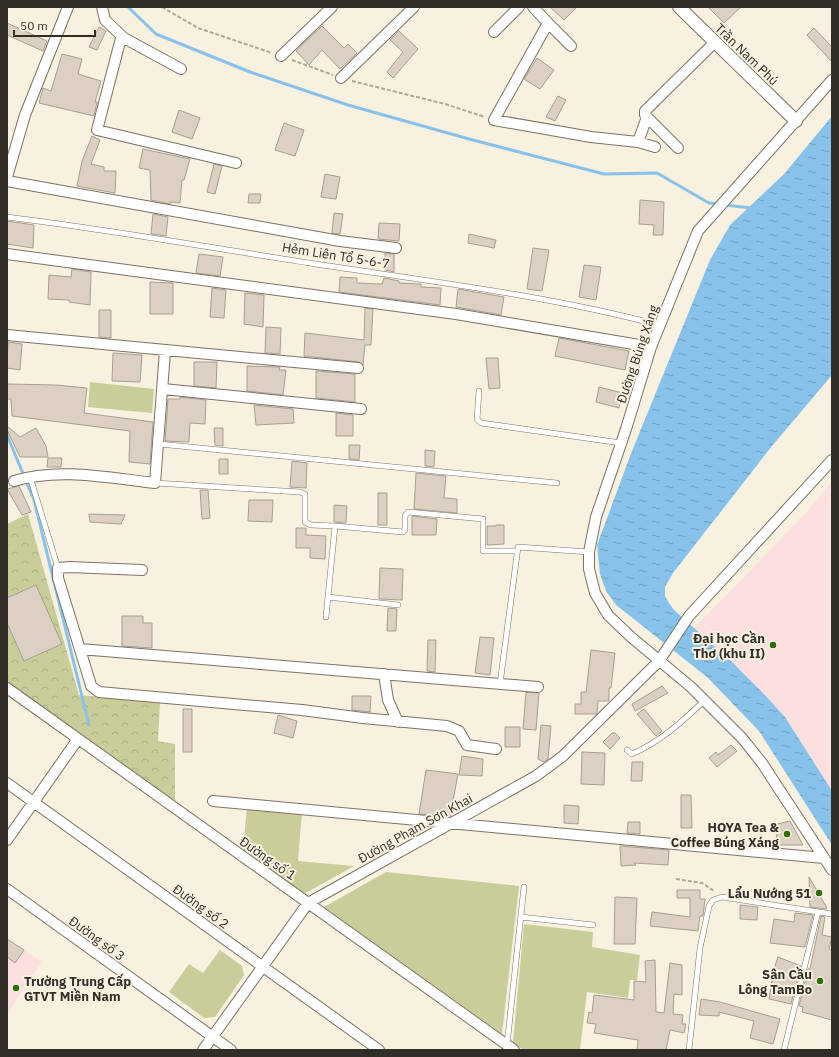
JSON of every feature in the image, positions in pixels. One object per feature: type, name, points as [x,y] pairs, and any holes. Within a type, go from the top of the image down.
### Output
[{"type":"street","points":[[7,177],[25,115],[68,7]]},
{"type":"street","points":[[102,7],[105,20],[124,38],[181,69]]},
{"type":"street","points":[[281,56],[332,7]]},
{"type":"street","points":[[341,78],[414,7]]},
{"type":"street","points":[[494,32],[519,7]]},
{"type":"street","points":[[534,7],[571,46]]},
{"type":"street","name":"Trần Nam Phú","points":[[679,7],[796,121]]},
{"type":"street","points":[[548,23],[494,120],[591,137],[638,142],[655,147]]},
{"type":"street","points":[[124,38],[120,39],[97,130],[236,163]]},
{"type":"street","points":[[678,148],[647,117],[645,111],[715,42]]},
{"type":"street","name":"Đường Búng Xáng","points":[[832,80],[761,162],[698,231],[651,347],[621,444],[596,517],[589,552],[589,569],[595,593],[608,614],[661,656],[742,738],[762,763],[832,870]]},
{"type":"street","points":[[638,142],[647,117]]},
{"type":"street","points":[[7,181],[340,241],[396,248]]},
{"type":"street","points":[[7,254],[456,314],[651,347]]},
{"type":"street","points":[[7,335],[358,368]]},
{"type":"street","points":[[11,483],[30,476],[54,473],[155,483],[165,351]]},
{"type":"street","points":[[163,389],[361,409]]},
{"type":"street","name":"Đường Phạm Sơn Khai","points":[[203,1050],[308,903],[536,776],[556,762],[661,656],[689,616],[832,460]]},
{"type":"street","points":[[142,570],[70,567],[58,568],[58,578],[91,686],[99,692],[302,710],[398,722],[447,726],[459,731],[467,745],[496,749]]},
{"type":"street","points":[[80,649],[538,687]]},
{"type":"street","points":[[384,674],[388,700],[398,722]]},
{"type":"street","name":"Đường số 1","points":[[7,688],[511,1048]]},
{"type":"street","points":[[7,840],[78,739]]},
{"type":"street","name":"Đường số 2","points":[[7,783],[379,1050]]},
{"type":"street","points":[[213,801],[824,858]]},
{"type":"street","name":"Đường số 3","points":[[7,889],[230,1050]]},
{"type":"lane","name":"Hẻm Liên Tổ 5-6-7","points":[[7,217],[98,228],[473,288],[604,311],[659,325]]},
{"type":"lane","points":[[479,391],[477,419],[481,423],[621,444]]},
{"type":"lane","points":[[159,444],[557,483]]},
{"type":"lane","points":[[30,476],[58,568]]},
{"type":"lane","points":[[155,483],[300,492],[305,494],[306,498],[305,522],[335,526],[403,532],[405,530],[405,516],[408,512],[483,519],[483,551],[516,551]]},
{"type":"lane","points":[[326,617],[335,526]]},
{"type":"lane","points":[[500,684],[516,551],[520,546],[589,552]]},
{"type":"lane","points":[[328,597],[398,604]]},
{"type":"lane","points":[[627,750],[632,754],[646,748],[686,718],[705,700]]},
{"type":"lane","points":[[511,1048],[524,887]]},
{"type":"lane","points":[[689,1050],[700,948],[709,906],[713,900],[722,897],[832,914]]},
{"type":"lane","points":[[784,1050],[818,912]]},
{"type":"lane","points":[[521,917],[593,925]]},
{"type":"path","points":[[162,7],[198,28],[341,78],[445,104],[494,120]]},
{"type":"path","points":[[676,879],[702,883],[716,892],[719,892],[722,897]]},
{"type":"shaded area","name":"Đại học Cần Thơ (khu II)","points":[[832,481],[832,791],[785,717],[765,695],[694,628],[806,513]]},
{"type":"shaded area","name":"Trường Trung Cấp GTVT Miền Nam","points":[[7,939],[42,962],[7,1014]]},
{"type":"green space","points":[[90,382],[154,389],[152,413],[88,407]]},
{"type":"green space","points":[[28,514],[79,695],[160,702],[158,741],[175,744],[175,802],[7,682],[7,524]]},
{"type":"green space","points":[[247,806],[302,812],[298,861],[354,866],[304,894],[243,851]]},
{"type":"green space","points":[[386,872],[519,886],[502,1034],[324,907]]},
{"type":"green space","points":[[524,924],[593,932],[592,947],[640,955],[637,980],[630,980],[628,998],[587,992],[580,1050],[524,1050],[513,1043]]},
{"type":"green space","points":[[220,950],[242,966],[244,975],[215,1017],[204,1018],[169,992],[189,964],[203,973]]},
{"type":"water","points":[[832,116],[832,375],[772,446],[673,573],[665,587],[665,596],[674,610],[732,662],[785,717],[832,791],[832,845],[759,731],[707,677],[616,605],[606,591],[600,574],[597,545],[632,451],[710,260],[730,225],[784,174]]},
{"type":"building","points":[[550,7],[577,7],[564,20]]},
{"type":"building","points":[[708,7],[741,7],[724,23]]},
{"type":"building","points":[[7,23],[47,41],[43,51],[7,35]]},
{"type":"building","points":[[322,26],[344,48],[348,44],[357,53],[340,69],[322,50],[309,65],[296,51]]},
{"type":"building","points":[[99,27],[106,31],[97,50],[89,47]]},
{"type":"building","points":[[814,28],[832,47],[832,62],[807,35]]},
{"type":"building","points":[[399,31],[418,49],[393,78],[387,72],[403,52],[390,40]]},
{"type":"building","points":[[62,54],[82,59],[78,74],[101,81],[95,102],[97,102],[94,116],[39,103],[43,88],[51,91]]},
{"type":"building","points":[[537,58],[554,70],[540,89],[524,79]]},
{"type":"building","points":[[558,96],[566,100],[555,121],[546,117]]},
{"type":"building","points":[[179,110],[200,118],[192,139],[172,132]]},
{"type":"building","points":[[284,123],[304,130],[295,156],[275,150]]},
{"type":"building","points":[[92,136],[100,140],[91,164],[104,167],[104,171],[116,171],[115,193],[77,186],[82,161]]},
{"type":"building","points":[[143,149],[190,159],[184,180],[182,180],[180,203],[170,202],[170,204],[151,200],[150,170],[139,168]]},
{"type":"building","points":[[214,164],[222,166],[215,194],[207,192]]},
{"type":"building","points":[[325,174],[340,177],[336,199],[321,197]]},
{"type":"building","points":[[249,194],[261,194],[260,203],[248,203]]},
{"type":"building","points":[[640,200],[664,202],[663,235],[653,235],[654,225],[639,224]]},
{"type":"building","points":[[334,213],[343,214],[340,234],[332,233]]},
{"type":"building","points":[[153,214],[168,217],[166,236],[151,234]]},
{"type":"building","points":[[7,221],[34,225],[33,248],[7,244]]},
{"type":"building","points":[[379,223],[400,224],[399,241],[378,239]]},
{"type":"building","points":[[469,234],[496,240],[494,248],[468,243]]},
{"type":"building","points":[[533,248],[549,250],[542,291],[527,289]]},
{"type":"building","points":[[385,253],[394,254],[394,272],[385,270]]},
{"type":"building","points":[[199,254],[223,257],[220,276],[196,273]]},
{"type":"building","points":[[584,265],[601,267],[596,300],[579,297]]},
{"type":"building","points":[[72,269],[91,272],[90,305],[69,302],[69,300],[48,299],[49,275],[71,277]]},
{"type":"building","points":[[340,277],[357,278],[357,283],[382,284],[384,278],[399,281],[399,283],[421,284],[421,287],[441,288],[440,305],[339,292]]},
{"type":"building","points":[[150,282],[173,283],[173,314],[150,314]]},
{"type":"building","points":[[212,288],[226,290],[224,318],[210,317]]},
{"type":"building","points":[[458,289],[504,297],[501,315],[456,307]]},
{"type":"building","points":[[245,293],[264,295],[263,327],[244,324]]},
{"type":"building","points":[[365,308],[373,309],[371,345],[365,345],[363,365],[359,362],[304,356],[305,333],[364,340]]},
{"type":"building","points":[[99,310],[111,310],[111,338],[99,337]]},
{"type":"building","points":[[266,327],[281,328],[280,354],[265,353]]},
{"type":"building","points":[[559,338],[629,351],[625,370],[555,356]]},
{"type":"building","points":[[8,342],[22,344],[20,370],[7,368]]},
{"type":"building","points":[[113,353],[142,355],[140,382],[112,381]]},
{"type":"building","points":[[486,358],[498,358],[500,388],[489,389]]},
{"type":"building","points":[[194,362],[217,362],[216,388],[194,386]]},
{"type":"building","points":[[247,366],[280,367],[279,370],[286,370],[283,395],[247,391]]},
{"type":"building","points":[[316,371],[355,374],[355,402],[316,398]]},
{"type":"building","points":[[7,384],[56,385],[87,388],[84,413],[153,422],[150,464],[129,462],[130,431],[12,416],[11,399],[7,399]]},
{"type":"building","points":[[599,387],[623,393],[619,408],[596,402]]},
{"type":"building","points":[[180,397],[206,400],[205,424],[190,423],[189,442],[165,441],[168,399],[180,399]]},
{"type":"building","points":[[254,405],[293,409],[294,423],[256,425]]},
{"type":"building","points":[[336,413],[353,415],[353,436],[336,436]]},
{"type":"building","points":[[7,426],[20,437],[36,428],[46,446],[48,457],[20,457],[7,430]]},
{"type":"building","points":[[214,428],[223,428],[223,446],[215,445]]},
{"type":"building","points":[[349,445],[360,445],[359,460],[349,459]]},
{"type":"building","points":[[425,450],[435,451],[434,467],[425,466]]},
{"type":"building","points":[[48,458],[62,458],[61,467],[47,467]]},
{"type":"building","points":[[219,459],[228,459],[228,474],[219,474]]},
{"type":"building","points":[[292,461],[307,463],[306,488],[290,487]]},
{"type":"building","points":[[416,473],[446,476],[444,498],[457,499],[457,513],[414,509]]},
{"type":"building","points":[[19,486],[31,512],[22,515],[7,489]]},
{"type":"building","points":[[200,490],[208,490],[210,518],[202,519]]},
{"type":"building","points":[[378,493],[387,493],[387,525],[378,525]]},
{"type":"building","points":[[249,500],[273,500],[272,522],[248,521]]},
{"type":"building","points":[[334,505],[347,506],[346,523],[334,522]]},
{"type":"building","points":[[89,514],[125,515],[121,524],[90,522]]},
{"type":"building","points":[[412,516],[437,519],[436,535],[412,535]]},
{"type":"building","points":[[504,525],[504,544],[487,545],[487,526]]},
{"type":"building","points":[[296,528],[306,528],[306,535],[326,536],[325,559],[310,558],[310,548],[296,548]]},
{"type":"building","points":[[380,568],[403,569],[402,600],[379,599]]},
{"type":"building","points":[[36,585],[62,644],[24,661],[7,623],[7,598]]},
{"type":"building","points":[[388,608],[397,609],[396,631],[387,631]]},
{"type":"building","points":[[122,616],[143,616],[143,623],[152,623],[152,648],[122,646]]},
{"type":"building","points":[[480,637],[494,638],[490,675],[475,673]]},
{"type":"building","points":[[428,640],[436,640],[435,672],[427,671]]},
{"type":"building","points":[[591,650],[615,653],[611,688],[609,688],[609,701],[598,701],[597,714],[575,714],[575,704],[581,704],[581,692],[586,692]]},
{"type":"building","points":[[662,686],[668,693],[635,711],[632,704]]},
{"type":"building","points":[[526,692],[539,693],[536,730],[523,729]]},
{"type":"building","points":[[352,696],[371,696],[370,712],[352,710]]},
{"type":"building","points":[[183,709],[192,709],[192,752],[183,752]]},
{"type":"building","points":[[644,709],[662,731],[656,736],[637,714]]},
{"type":"building","points":[[278,715],[297,721],[293,738],[274,733]]},
{"type":"building","points":[[541,725],[551,726],[548,759],[544,762],[538,759]]},
{"type":"building","points":[[505,727],[520,727],[520,747],[505,747]]},
{"type":"building","points":[[612,733],[615,733],[620,738],[610,749],[603,742]]},
{"type":"building","points":[[731,745],[737,751],[717,767],[709,758],[716,752],[718,755]]},
{"type":"building","points":[[582,752],[605,753],[604,785],[581,784]]},
{"type":"building","points":[[462,756],[483,759],[482,776],[459,775]]},
{"type":"building","points":[[632,762],[643,762],[642,781],[631,781]]},
{"type":"building","points":[[426,770],[458,774],[450,817],[419,814]]},
{"type":"building","points":[[681,795],[691,795],[692,828],[681,828]]},
{"type":"building","points":[[564,805],[579,806],[578,824],[564,823]]},
{"type":"building","name":"HOYA Tea & Coffee Búng Xáng","points":[[790,821],[803,845],[776,845],[777,824]]},
{"type":"building","points":[[628,822],[640,822],[640,834],[627,833]]},
{"type":"building","points":[[620,846],[669,850],[668,865],[634,863],[636,865],[621,866]]},
{"type":"building","points":[[809,877],[827,908],[826,909],[810,907]]},
{"type":"building","points":[[677,890],[700,890],[700,899],[705,899],[703,916],[700,916],[698,931],[650,926],[652,912],[690,917],[690,898],[677,898]]},
{"type":"building","points":[[615,897],[637,898],[635,944],[614,944]]},
{"type":"building","points":[[740,905],[758,907],[757,920],[740,919]]},
{"type":"building","points":[[795,913],[813,915],[805,947],[770,943],[774,919],[794,922]]},
{"type":"building","name":"Sân Cầu Lông TamBo","points":[[821,916],[825,917],[822,935],[832,937],[829,949],[832,950],[832,1020],[802,1012],[803,1007],[799,1006],[808,969],[810,969]]},
{"type":"building","points":[[7,939],[24,950],[15,963],[7,957]]},
{"type":"building","points":[[778,957],[801,966],[791,1004],[769,999],[774,969]]},
{"type":"building","points":[[655,960],[656,1012],[664,1013],[670,963],[682,965],[682,995],[674,994],[673,1014],[683,1015],[682,1024],[686,1024],[684,1033],[670,1030],[666,1050],[637,1050],[638,1040],[594,1033],[596,1024],[587,1023],[589,1012],[592,1013],[594,995],[634,1000],[634,981],[646,982],[645,961]]},
{"type":"building","points":[[701,999],[720,1002],[780,1019],[773,1044],[750,1038],[754,1021],[719,1012],[719,1016],[699,1015]]},
{"type":"waterway","points":[[128,7],[156,34],[250,72],[348,105],[469,139],[604,174],[657,173],[709,203],[720,204]]},
{"type":"waterway","points":[[725,205],[751,208]]},
{"type":"waterway","points":[[7,435],[24,476]]},
{"type":"waterway","points":[[26,481],[34,500],[89,725]]},
{"type":"place","name":"Đại học Cần Thơ (khu II)","points":[[773,645]]},
{"type":"place","name":"HOYA Tea & Coffee Búng Xáng","points":[[787,834]]},
{"type":"place","name":"Lẩu Nướng 51","points":[[819,893]]},
{"type":"place","name":"Sân Cầu Lông TamBo","points":[[820,981]]},
{"type":"place","name":"Trường Trung Cấp GTVT Miền Nam","points":[[16,988]]}]
